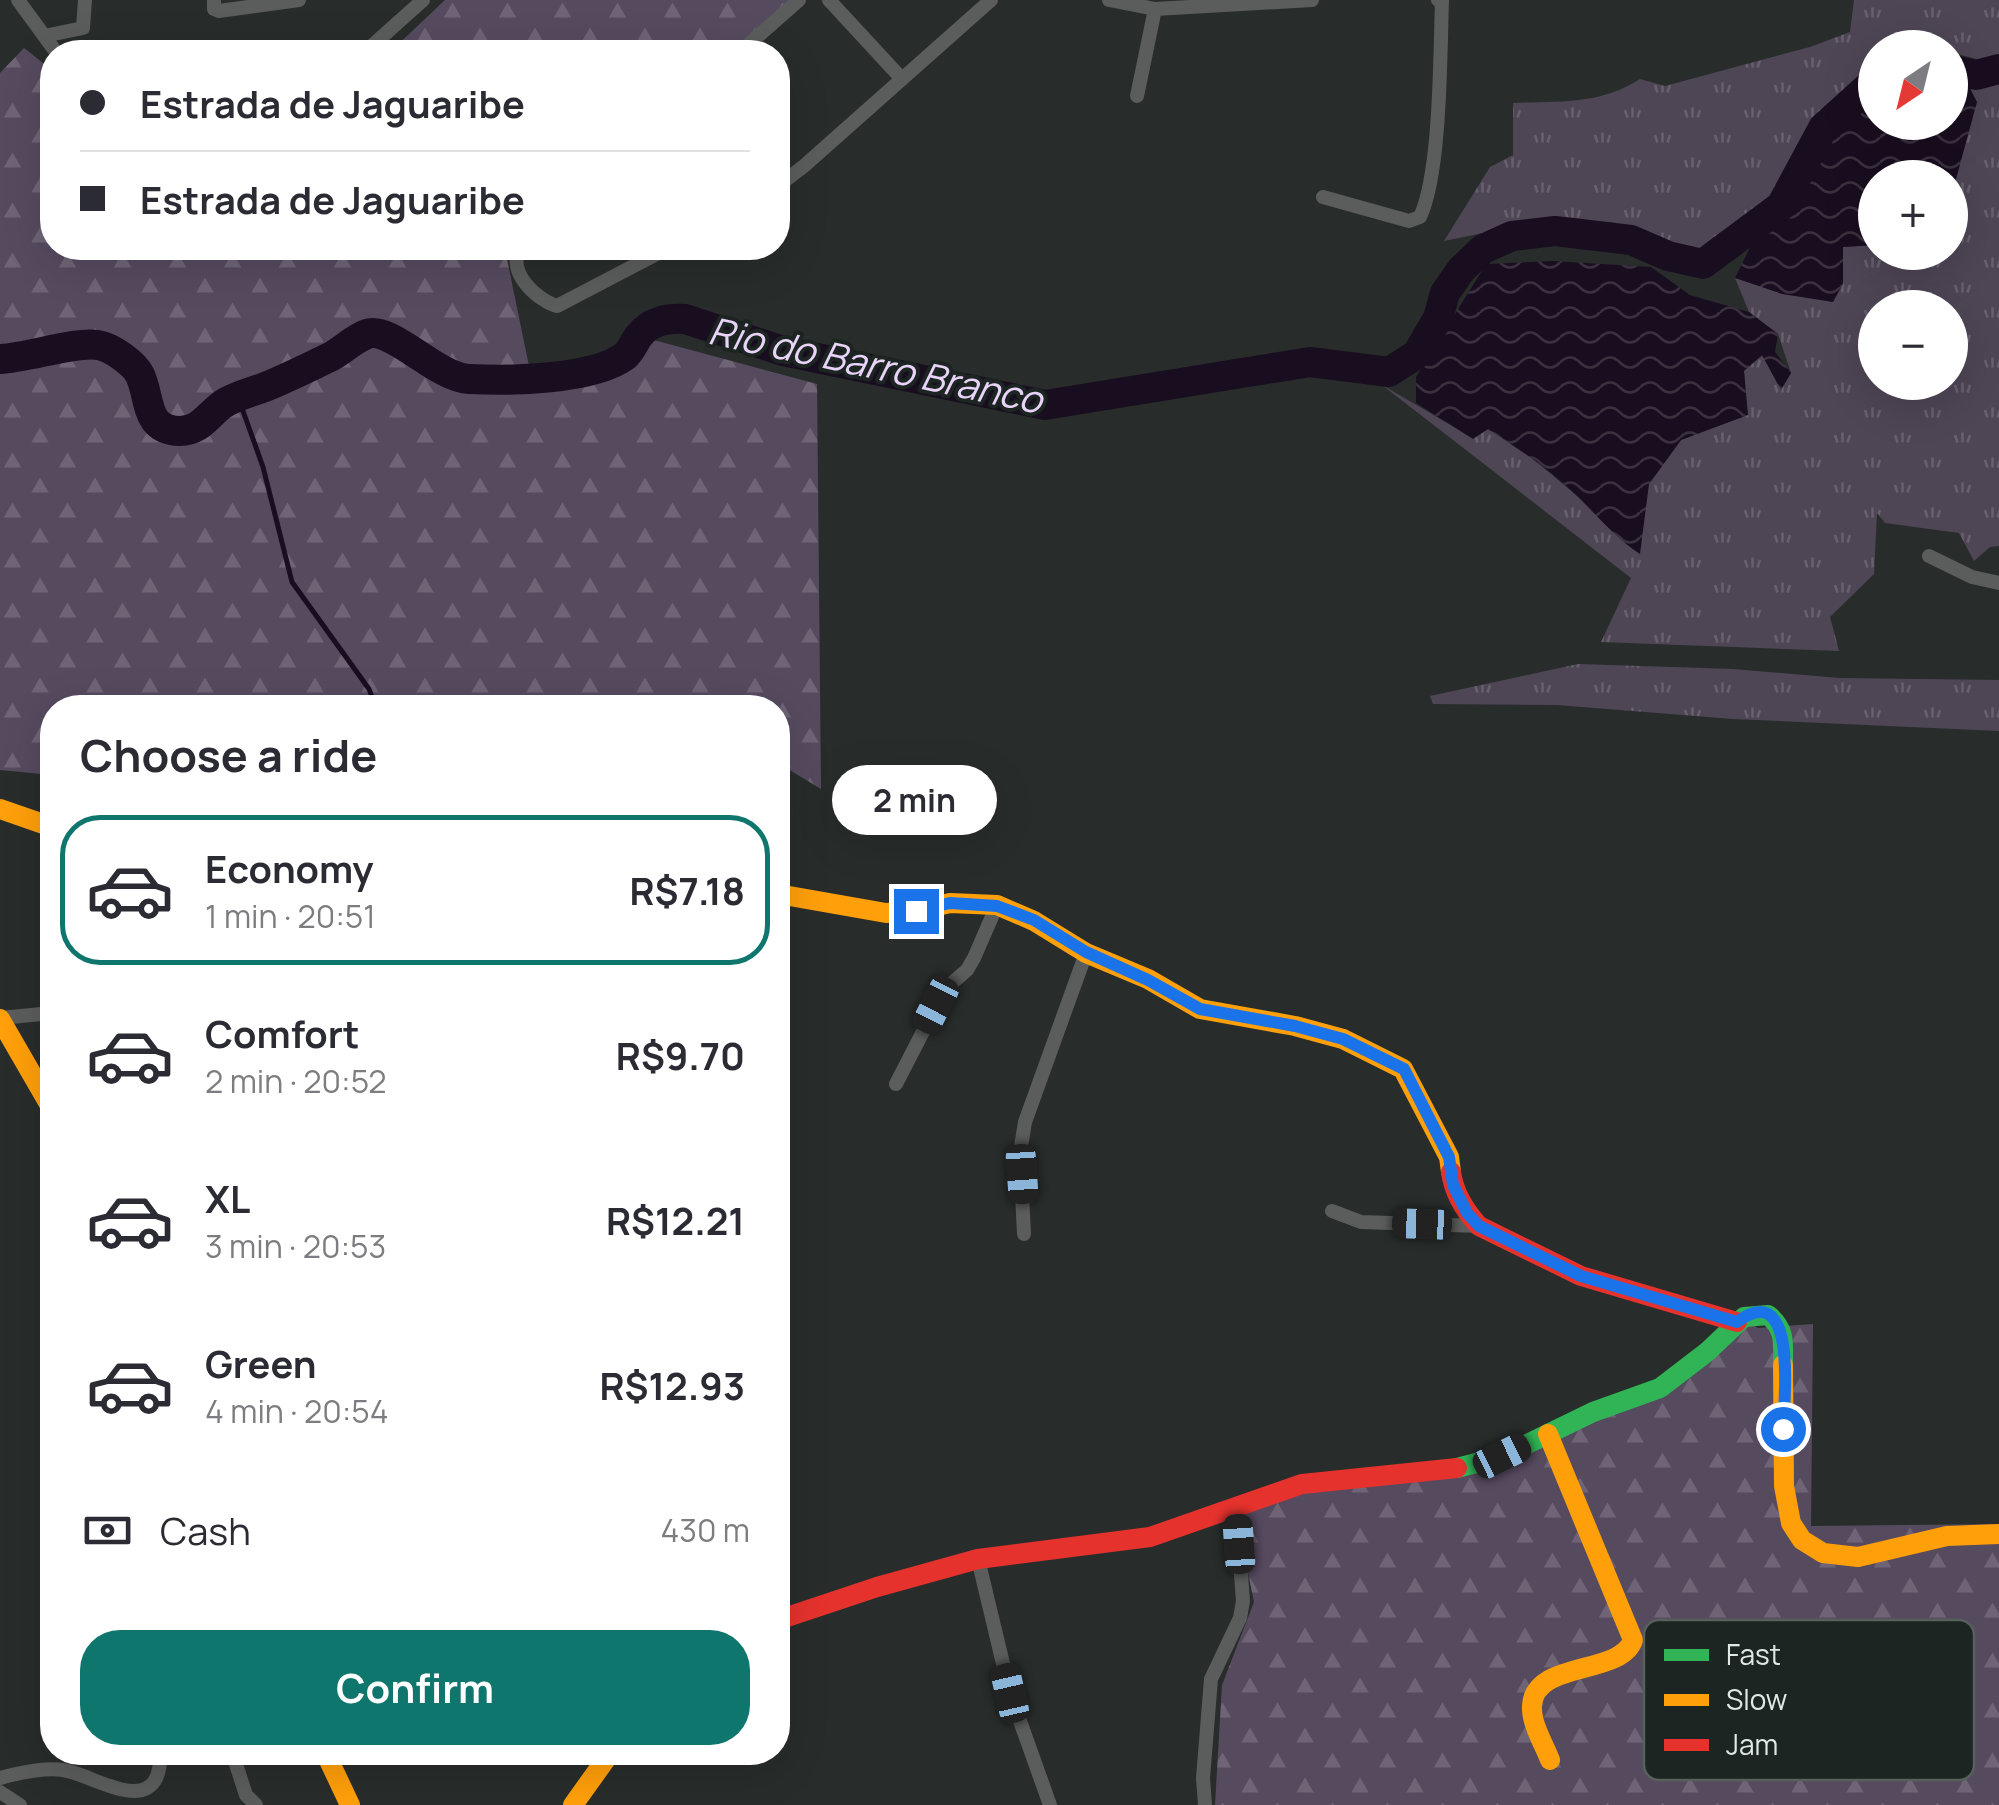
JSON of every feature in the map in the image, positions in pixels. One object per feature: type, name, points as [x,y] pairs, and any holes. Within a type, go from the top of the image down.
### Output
[{"type":"street","points":[[18,0],[47,40]]},
{"type":"street","points":[[44,36],[83,28],[85,0]]},
{"type":"street","points":[[214,4],[218,12],[299,0]]},
{"type":"street","points":[[378,40],[423,0]]},
{"type":"street","points":[[754,40],[799,0]]},
{"type":"street","points":[[829,0],[902,78]]},
{"type":"street","points":[[790,177],[991,0]]},
{"type":"street","points":[[1109,0],[1155,9],[1312,0]]},
{"type":"street","points":[[1323,197],[1410,221],[1420,217],[1428,193],[1434,144],[1440,0],[1455,0]]},
{"type":"street","points":[[1137,96],[1155,9]]},
{"type":"street","points":[[516,260],[516,266],[543,302],[557,306],[645,260]]},
{"type":"street","points":[[1928,556],[1972,577],[1999,583]]},
{"type":"street","points":[[0,809],[40,822]]},
{"type":"street","points":[[790,896],[886,913],[950,903],[997,906],[1034,920],[1086,952],[1200,1009],[1343,1039],[1404,1069],[1449,1157],[1453,1185],[1467,1213],[1479,1226],[1581,1276],[1737,1322]]},
{"type":"street","points":[[896,1084],[945,989],[967,970],[974,958],[997,906]]},
{"type":"street","points":[[1024,1234],[1020,1152],[1025,1122],[1086,952]]},
{"type":"street","points":[[40,1014],[0,1018],[40,1088]]},
{"type":"street","points":[[1332,1211],[1361,1222],[1479,1226]]},
{"type":"street","points":[[790,1616],[877,1586],[978,1559],[1150,1537],[1302,1484],[1462,1467],[1502,1456],[1593,1412],[1660,1388],[1707,1352],[1737,1322],[1756,1314],[1768,1315],[1782,1333],[1784,1486],[1791,1522],[1802,1540],[1823,1553],[1858,1557],[1947,1536],[1999,1534]]},
{"type":"street","points":[[1548,1434],[1633,1640],[1629,1652],[1621,1657],[1550,1680],[1538,1689],[1532,1706],[1550,1760]]},
{"type":"street","points":[[1205,1805],[1203,1778],[1212,1679],[1240,1618],[1243,1602],[1236,1506]]},
{"type":"street","points":[[978,1559],[1010,1693],[1050,1805]]},
{"type":"street","points":[[0,1778],[66,1770],[110,1786],[138,1791],[150,1787],[159,1765]]},
{"type":"street","points":[[236,1765],[246,1795],[256,1805]]},
{"type":"street","points":[[331,1765],[350,1805]]},
{"type":"street","points":[[573,1805],[602,1765]]},
{"type":"street","points":[[0,1792],[20,1805]]},
{"type":"green space","points":[[445,0],[799,0],[752,40],[403,40]]},
{"type":"green space","points":[[1854,0],[1999,0],[1999,56],[1984,61],[1968,57],[1968,30],[1858,30],[1858,81],[1768,212],[1714,256],[1611,222],[1542,221],[1444,241],[1490,167],[1513,155],[1513,103],[1594,97],[1640,79],[1665,86],[1810,47],[1850,32]]},
{"type":"green space","points":[[24,48],[40,61],[40,260],[507,260],[531,376],[650,339],[817,384],[821,789],[790,770],[790,695],[40,695],[40,774],[0,770],[0,73]]},
{"type":"green space","points":[[1999,69],[1999,546],[1990,547],[1974,561],[1959,533],[1885,523],[1877,513],[1874,574],[1830,617],[1839,651],[1601,642],[1631,578],[1382,385],[1473,438],[1488,429],[1528,455],[1575,494],[1649,484],[1681,440],[1747,415],[1744,370],[1763,355],[1781,389],[1791,373],[1778,334],[1749,312],[1735,278],[1832,302],[1843,284],[1843,247],[1858,246],[1858,270],[1968,270],[1968,160],[1961,160],[1976,103],[1968,74]]},
{"type":"green space","points":[[1578,664],[1733,669],[1839,678],[1999,680],[1999,731],[1733,719],[1557,705],[1433,704],[1430,696]]},
{"type":"green space","points":[[1741,1318],[1758,1328],[1813,1324],[1811,1526],[1999,1524],[1999,1805],[1215,1805],[1222,1685],[1254,1602],[1236,1515],[1313,1491],[1463,1475],[1650,1394]]},
{"type":"water","points":[[1858,81],[1858,140],[1967,140],[1961,160],[1858,160],[1858,246],[1843,247],[1843,284],[1833,302],[1782,294],[1735,278],[1779,188]]},
{"type":"water","points":[[1968,85],[1977,102],[1968,135]]},
{"type":"water","points":[[1553,261],[1651,267],[1690,295],[1749,312],[1778,334],[1775,352],[1791,373],[1781,390],[1762,355],[1744,371],[1748,415],[1681,440],[1649,484],[1640,554],[1556,477],[1511,444],[1488,429],[1473,439],[1416,403],[1416,377],[1486,264]]},
{"type":"waterway","name":"Rio do Barro Branco","points":[[1968,73],[1999,69]]},
{"type":"waterway","name":"Rio do Barro Branco","points":[[0,359],[77,345],[103,346],[137,370],[154,419],[168,429],[180,431],[198,425],[228,401],[328,358],[362,336],[377,333],[456,376],[528,379],[611,364],[627,354],[653,324],[685,319],[783,351],[1045,405],[1310,362],[1389,372],[1417,354],[1438,318],[1445,293],[1461,270],[1483,249],[1512,236],[1555,231],[1631,240],[1668,256],[1703,264],[1781,206],[1823,128],[1858,96]]},
{"type":"waterway","points":[[238,397],[263,467],[292,582],[371,695]]},
{"type":"traffic: fast","points":[[1457,1468],[1503,1456],[1593,1412],[1660,1388],[1744,1317],[1768,1315],[1774,1320],[1782,1337],[1783,1365]]},
{"type":"traffic: slow","points":[[0,809],[40,823]]},
{"type":"traffic: slow","points":[[790,896],[886,913],[950,903],[997,905],[1200,1009],[1343,1039],[1403,1069],[1449,1157],[1451,1172]]},
{"type":"traffic: slow","points":[[0,1019],[40,1088]]},
{"type":"traffic: slow","points":[[1783,1365],[1784,1486],[1791,1523],[1802,1540],[1823,1553],[1858,1557],[1947,1536],[1999,1534]]},
{"type":"traffic: slow","points":[[1548,1434],[1633,1640],[1612,1659],[1562,1674],[1536,1691],[1534,1720],[1550,1760]]},
{"type":"traffic: slow","points":[[331,1765],[350,1805]]},
{"type":"traffic: slow","points":[[573,1805],[602,1765]]},
{"type":"traffic: jam","points":[[1451,1172],[1461,1201],[1479,1226],[1581,1276],[1737,1322]]},
{"type":"traffic: jam","points":[[790,1616],[978,1559],[1150,1537],[1302,1484],[1457,1468]]},
{"type":"route","points":[[916,911],[950,903],[997,906],[1034,920],[1086,952],[1200,1009],[1343,1039],[1404,1069],[1449,1157],[1453,1185],[1467,1213],[1479,1226],[1581,1276],[1737,1322],[1756,1314],[1768,1315],[1777,1322],[1784,1351],[1783,1429]]}]
